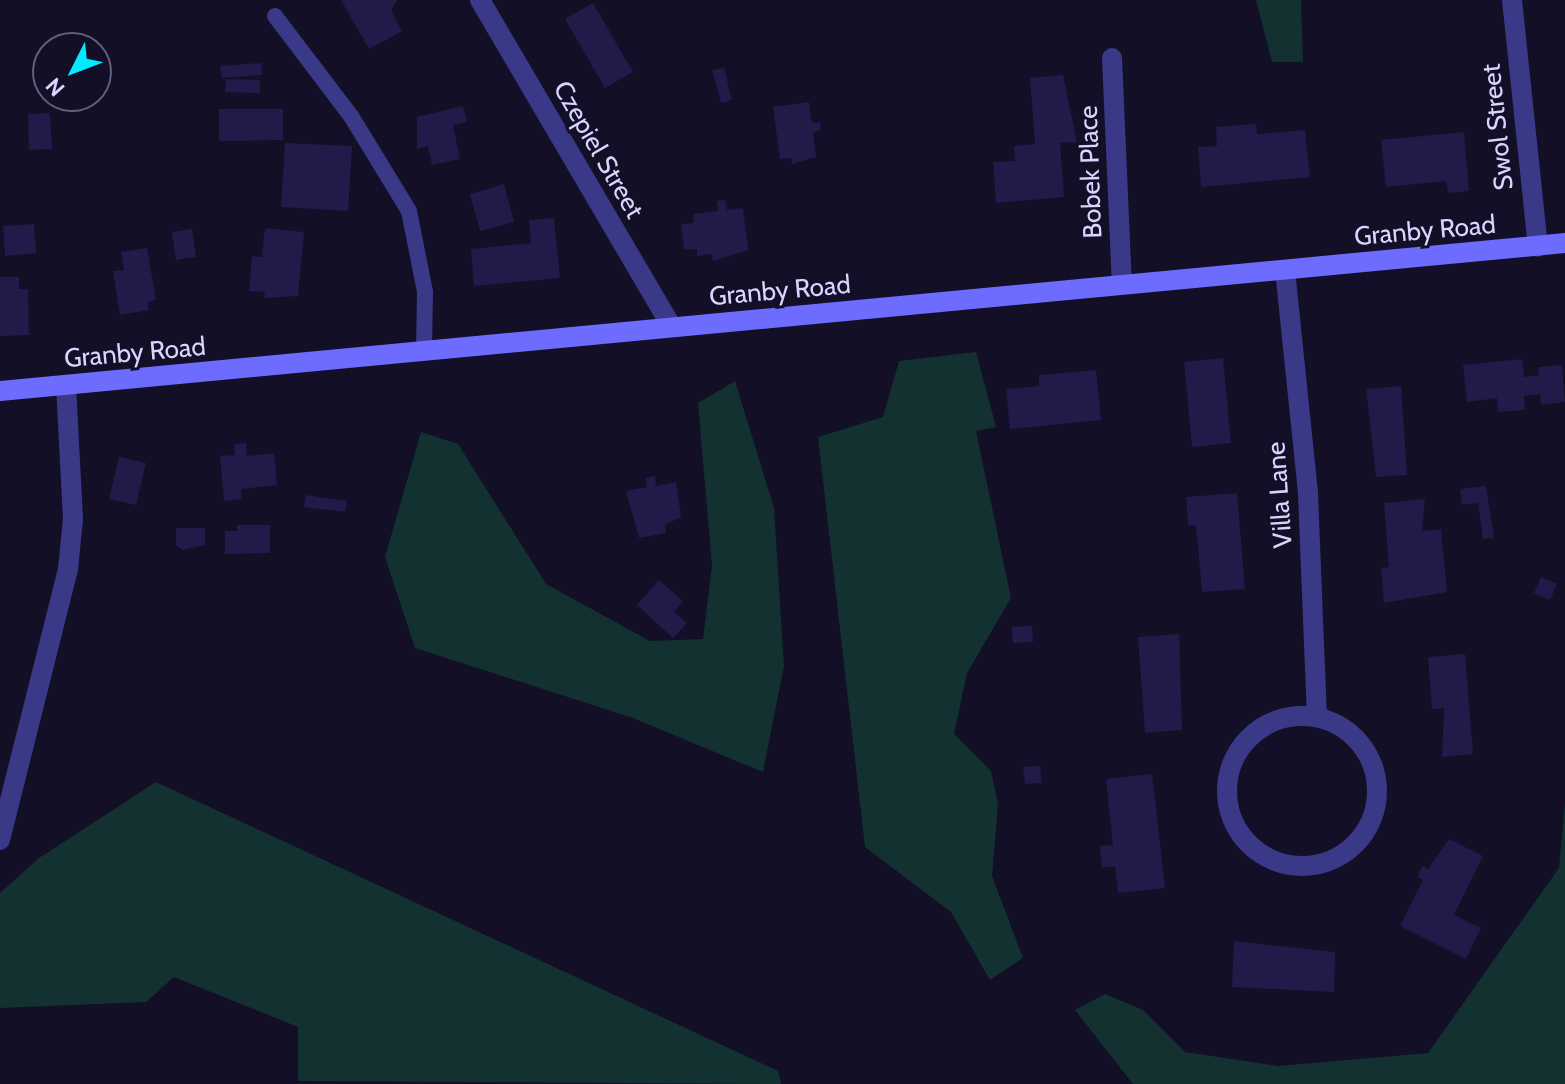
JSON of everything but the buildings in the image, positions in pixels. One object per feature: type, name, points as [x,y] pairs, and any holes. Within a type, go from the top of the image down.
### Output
[{"type":"main road","name":"Granby Road","points":[[0,391],[1565,243]]},
{"type":"street","name":"Czepiel Street","points":[[480,0],[672,327]]},
{"type":"street","name":"Swol Street","points":[[1512,0],[1538,247]]},
{"type":"street","name":"Bobek Place","points":[[1112,58],[1122,284]]},
{"type":"street","name":"Villa Lane","points":[[1285,270],[1308,494],[1317,717]]},
{"type":"street","points":[[0,840],[68,569],[73,519],[66,386]]},
{"type":"street","points":[[1317,717],[1348,731],[1369,757],[1375,807],[1349,849],[1318,864],[1284,863],[1241,834],[1228,800],[1229,774],[1239,750],[1265,725],[1317,717]]},
{"type":"lane","points":[[275,16],[351,116],[409,211],[425,292],[424,352]]},
{"type":"green space","points":[[1256,0],[1301,0],[1303,62],[1272,62]]},
{"type":"green space","points":[[976,352],[996,427],[976,431],[1011,598],[967,673],[954,734],[991,771],[998,804],[992,876],[1023,958],[990,980],[951,912],[865,847],[818,437],[883,417],[899,361]]},
{"type":"green space","points":[[735,381],[774,508],[784,666],[763,772],[633,718],[415,648],[385,557],[421,432],[458,444],[546,584],[650,641],[703,639],[712,566],[698,403]]},
{"type":"green space","points":[[156,782],[778,1071],[781,1084],[298,1081],[298,1027],[174,977],[146,1002],[0,1008],[0,893],[39,858]]},
{"type":"green space","points":[[1565,802],[1565,1084],[1133,1084],[1075,1010],[1105,994],[1143,1010],[1185,1052],[1278,1066],[1428,1053],[1559,868]]}]
